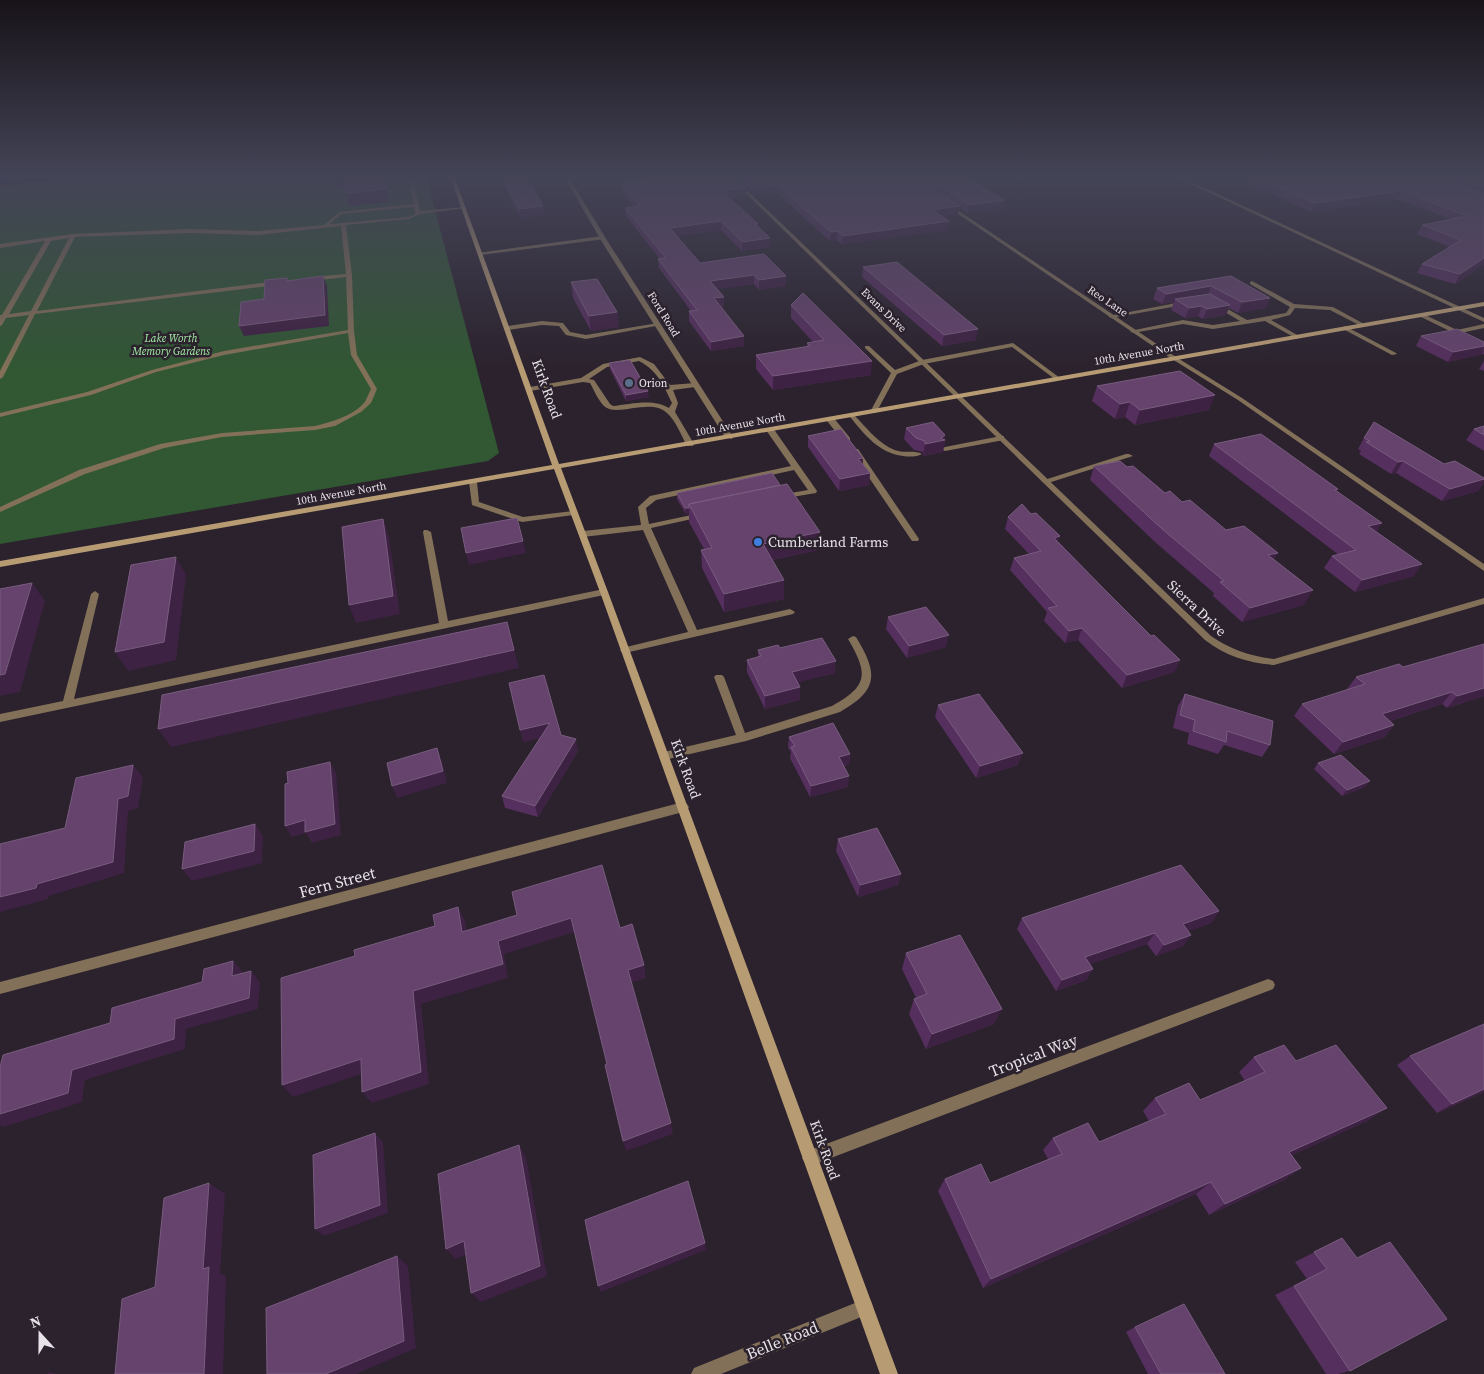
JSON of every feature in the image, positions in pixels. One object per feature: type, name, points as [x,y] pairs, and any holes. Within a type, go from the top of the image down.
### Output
[{"type":"street","points":[[0,246],[40,240]]},
{"type":"street","points":[[0,324],[2,316],[47,240]]},
{"type":"street","points":[[0,377],[71,240]]},
{"type":"street","points":[[0,510],[82,472],[163,446],[222,435],[315,428],[347,418],[368,403],[374,389],[358,365],[351,331],[349,275],[345,240]]},
{"type":"street","name":"Kirk Road","points":[[475,240],[530,388],[573,513],[683,807],[889,1374]]},
{"type":"street","points":[[480,253],[586,240]]},
{"type":"street","name":"Ford Road","points":[[604,240],[729,437]]},
{"type":"street","name":"Evans Drive","points":[[796,240],[958,397]]},
{"type":"street","name":"Reo Lane","points":[[1000,240],[1174,358]]},
{"type":"street","points":[[1313,240],[1484,320]]},
{"type":"street","points":[[302,280],[349,275]]},
{"type":"street","points":[[2,316],[283,283]]},
{"type":"street","points":[[1252,283],[1293,306],[1331,308],[1363,325]]},
{"type":"street","points":[[1208,300],[1246,322]]},
{"type":"street","points":[[1111,316],[1198,301]]},
{"type":"street","name":"10th Avenue North","points":[[0,564],[1484,304]]},
{"type":"street","points":[[1133,331],[1183,322],[1213,328],[1288,314],[1293,306]]},
{"type":"street","points":[[1421,315],[1456,332],[1484,326]]},
{"type":"street","points":[[1266,319],[1296,337]]},
{"type":"street","points":[[508,328],[552,322],[561,324],[568,334],[586,337],[658,325]]},
{"type":"street","points":[[1345,328],[1394,354]]},
{"type":"street","points":[[0,415],[88,394],[154,371],[224,353],[351,331]]},
{"type":"street","points":[[874,412],[894,373],[922,362],[1013,345],[1058,379]]},
{"type":"street","points":[[866,347],[894,373]]},
{"type":"street","points":[[1174,358],[1240,399],[1484,568]]},
{"type":"street","points":[[583,380],[605,364],[640,359],[652,365],[668,387],[675,403],[671,412]]},
{"type":"street","points":[[530,388],[583,380],[592,381],[607,405],[612,408],[655,404],[671,412],[690,444]]},
{"type":"street","points":[[668,387],[675,388],[695,385]]},
{"type":"street","name":"Sierra Drive","points":[[958,397],[1208,638],[1222,649],[1238,656],[1274,662],[1484,601]]},
{"type":"street","points":[[852,416],[878,445],[900,455],[918,454]]},
{"type":"street","points":[[830,419],[871,474],[915,540]]},
{"type":"street","points":[[770,430],[813,491],[776,499]]},
{"type":"street","points":[[945,449],[1001,438]]},
{"type":"street","points":[[1045,481],[1129,456]]},
{"type":"street","points":[[694,634],[646,527],[642,507],[653,498],[796,467]]},
{"type":"street","points":[[473,482],[475,503],[522,520],[573,513]]},
{"type":"street","points":[[582,534],[646,527],[711,513]]},
{"type":"street","points":[[427,532],[444,625]]},
{"type":"street","points":[[0,718],[604,592]]},
{"type":"street","points":[[68,703],[95,594]]},
{"type":"street","points":[[625,650],[790,612]]},
{"type":"street","points":[[664,756],[742,738],[836,709],[861,694],[866,685],[866,662],[853,639]]},
{"type":"street","points":[[720,677],[742,738]]},
{"type":"street","name":"Fern Street","points":[[0,988],[683,807]]},
{"type":"street","name":"Tropical Way","points":[[810,1158],[1268,985]]},
{"type":"street","name":"Belle Road","points":[[700,1374],[865,1307]]},
{"type":"green space","name":"Lake Worth Memory Gardens","points":[[0,240],[443,240],[499,453],[488,461],[0,544]]},
{"type":"building","points":[[651,240],[680,240],[700,263],[764,254],[786,276],[759,280],[754,275],[710,281],[724,297],[714,298],[744,336],[711,342],[689,311],[697,310],[658,259],[666,258]]},
{"type":"building","points":[[1461,240],[1484,240],[1484,258],[1460,274],[1422,264]]},
{"type":"building","points":[[897,262],[978,329],[944,335],[863,267]]},
{"type":"building","points":[[323,276],[325,315],[239,326],[241,302],[264,299],[265,280],[287,278],[287,281]]},
{"type":"building","points":[[1231,276],[1270,298],[1242,302],[1211,286],[1166,294],[1157,288]]},
{"type":"building","points":[[597,279],[617,312],[589,316],[571,282]]},
{"type":"building","points":[[803,293],[872,361],[773,376],[756,355],[810,346],[807,343],[824,340],[791,305]]},
{"type":"building","points":[[1210,294],[1230,305],[1207,309],[1202,306],[1189,308],[1175,299]]},
{"type":"building","points":[[1457,329],[1484,342],[1484,346],[1453,352],[1421,336]]},
{"type":"building","name":"Orion","points":[[630,360],[648,391],[626,395],[609,363]]},
{"type":"building","points":[[1180,371],[1215,395],[1140,410],[1130,402],[1120,404],[1097,386]]},
{"type":"building","points":[[933,422],[945,435],[941,438],[945,440],[925,444],[925,441],[916,438],[906,428]]},
{"type":"building","points":[[1374,422],[1444,464],[1455,461],[1484,479],[1450,489],[1403,461],[1398,462],[1366,442],[1370,441],[1364,438]]},
{"type":"building","points":[[1484,426],[1484,435],[1474,429]]},
{"type":"building","points":[[841,429],[863,458],[858,459],[870,473],[840,479],[808,436]]},
{"type":"building","points":[[1261,434],[1382,523],[1368,526],[1422,564],[1362,580],[1332,556],[1356,550],[1214,444]]},
{"type":"building","points":[[1120,461],[1127,467],[1133,466],[1165,493],[1170,491],[1182,502],[1190,500],[1226,530],[1244,526],[1278,553],[1268,555],[1313,590],[1250,608],[1220,582],[1224,581],[1161,528],[1094,466]]},
{"type":"building","points":[[772,473],[780,485],[689,504],[689,508],[685,508],[677,493]]},
{"type":"building","points":[[787,484],[820,532],[763,544],[784,580],[724,594],[701,550],[712,548],[689,504]]},
{"type":"building","points":[[1022,504],[1031,514],[1036,513],[1060,536],[1054,538],[1151,636],[1154,635],[1180,660],[1127,675],[1082,628],[1069,631],[1048,608],[1057,606],[1014,558],[1041,551],[1008,517]]},
{"type":"building","points":[[517,518],[523,541],[466,553],[461,528]]},
{"type":"building","points":[[383,519],[393,596],[349,605],[342,527]]},
{"type":"building","points":[[176,557],[164,642],[115,652],[131,565]]},
{"type":"building","points":[[32,583],[5,674],[0,675],[0,589]]},
{"type":"building","points":[[926,607],[949,635],[909,646],[888,617]]},
{"type":"building","points":[[507,622],[514,650],[158,729],[162,695]]},
{"type":"building","points":[[822,638],[836,661],[792,672],[800,687],[765,696],[747,660],[761,656],[758,650],[778,645],[780,648]]},
{"type":"building","points":[[1484,644],[1484,688],[1457,696],[1452,692],[1382,714],[1394,725],[1343,742],[1302,704],[1365,684],[1356,677],[1399,664],[1403,667]]},
{"type":"building","points":[[544,675],[561,735],[576,739],[535,806],[502,796],[550,723],[520,730],[509,683]]},
{"type":"building","points":[[979,694],[1023,753],[980,766],[938,705]]},
{"type":"building","points":[[1185,694],[1273,721],[1270,745],[1227,731],[1226,742],[1193,731],[1195,720],[1180,715]]},
{"type":"building","points":[[833,723],[850,754],[839,757],[849,776],[811,786],[791,747],[795,746],[789,737]]},
{"type":"building","points":[[437,748],[443,771],[392,786],[387,763]]},
{"type":"building","points":[[1341,755],[1370,781],[1347,790],[1318,763]]},
{"type":"building","points":[[330,762],[335,824],[305,832],[305,820],[285,826],[285,784],[288,783],[287,772]]},
{"type":"building","points":[[133,765],[128,796],[118,799],[113,862],[37,884],[36,888],[0,897],[0,844],[65,828],[76,778]]},
{"type":"building","points":[[255,824],[254,851],[182,869],[185,842]]},
{"type":"building","points":[[877,828],[901,874],[860,885],[838,839]]},
{"type":"building","points":[[602,865],[620,928],[632,924],[644,965],[628,970],[671,1123],[623,1141],[605,1065],[607,1064],[571,918],[498,941],[503,964],[413,991],[421,1072],[362,1092],[361,1059],[282,1085],[281,978],[355,956],[354,950],[435,926],[433,915],[458,907],[462,932],[517,915],[512,892]]},
{"type":"building","points":[[1181,865],[1219,911],[1183,924],[1191,935],[1164,945],[1155,933],[1085,957],[1093,969],[1062,980],[1022,918]]},
{"type":"building","points":[[960,935],[1002,1009],[932,1034],[914,999],[927,994],[906,953]]},
{"type":"building","points":[[233,961],[232,976],[251,971],[249,998],[175,1019],[174,1039],[72,1070],[68,1093],[0,1114],[0,1067],[3,1055],[110,1023],[112,1008],[202,982],[204,969]]},
{"type":"building","points":[[1484,1024],[1484,1089],[1452,1104],[1410,1056]]},
{"type":"building","points":[[1284,1045],[1296,1061],[1336,1045],[1387,1108],[1289,1152],[1301,1168],[1225,1204],[1211,1182],[991,1279],[945,1179],[981,1164],[990,1183],[1062,1154],[1053,1138],[1088,1123],[1099,1142],[1166,1114],[1155,1098],[1189,1083],[1200,1100],[1265,1072],[1254,1057]]},
{"type":"building","points":[[375,1133],[380,1205],[315,1229],[313,1155]]},
{"type":"building","points":[[519,1145],[540,1266],[471,1293],[464,1241],[446,1249],[438,1174]]},
{"type":"building","points":[[688,1181],[705,1243],[598,1286],[585,1220]]},
{"type":"building","points":[[209,1183],[203,1269],[209,1267],[204,1374],[115,1374],[122,1299],[155,1287],[164,1198]]},
{"type":"building","points":[[1342,1238],[1357,1258],[1390,1242],[1447,1319],[1350,1371],[1294,1286],[1327,1269],[1314,1252]]},
{"type":"building","points":[[397,1256],[404,1341],[326,1374],[267,1374],[266,1308]]},
{"type":"building","points":[[1184,1304],[1225,1374],[1161,1374],[1135,1327]]},
{"type":"place","name":"Orion","points":[[629,383]]},
{"type":"place","name":"Cumberland Farms","points":[[758,542]]}]
